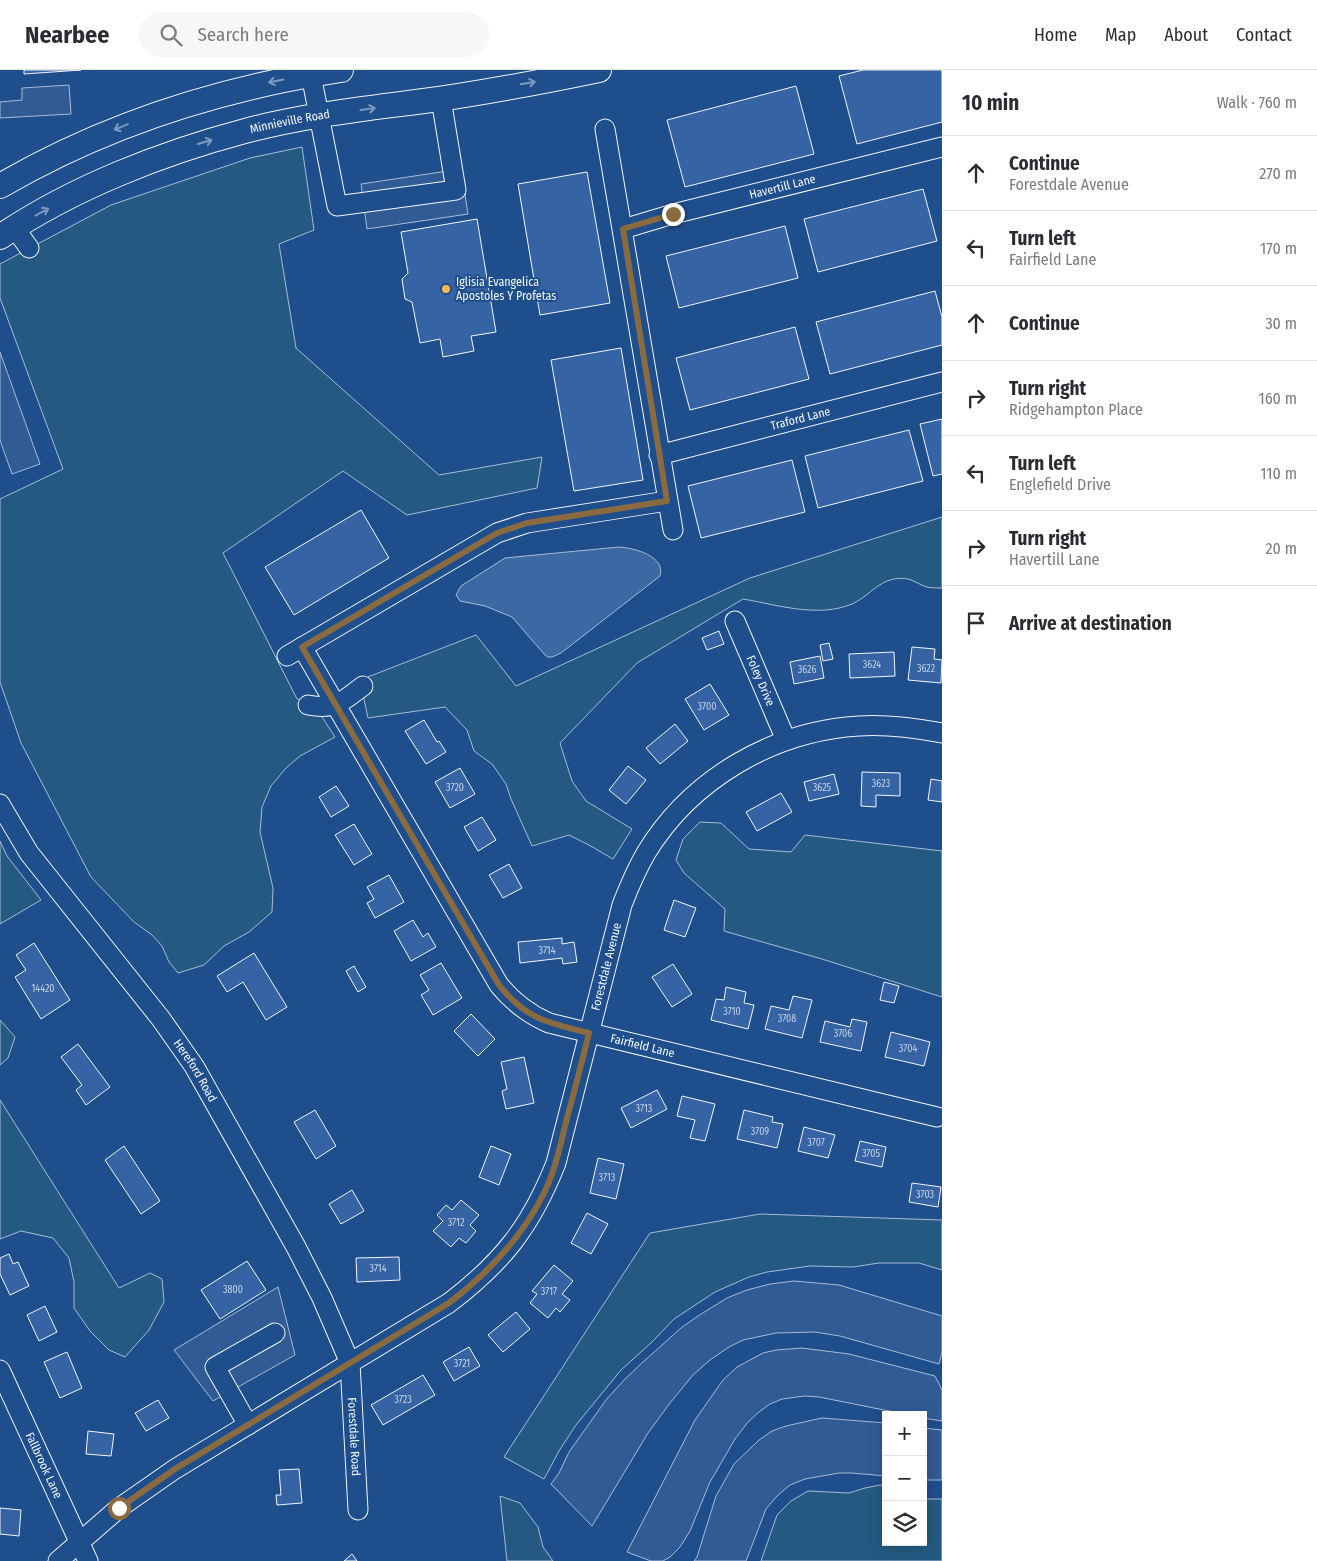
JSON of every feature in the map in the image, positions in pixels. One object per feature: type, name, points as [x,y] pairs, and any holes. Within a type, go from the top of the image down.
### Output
[{"type":"main road","points":[[0,186],[83,142],[185,104],[310,72],[342,70]]},
{"type":"main road","name":"Minnieville Road","points":[[7,232],[78,193],[158,157],[246,130],[319,115],[441,98],[599,70]]},
{"type":"street","points":[[310,72],[337,206],[456,190],[441,98]]},
{"type":"street","points":[[605,130],[673,530]]},
{"type":"street","name":"Havertill Lane","points":[[623,229],[673,214],[942,147]]},
{"type":"street","points":[[7,232],[28,248]]},
{"type":"street","name":"Traford Lane","points":[[659,455],[942,382]]},
{"type":"street","name":"Fairfield Lane","points":[[667,501],[527,523],[497,533],[295,652],[337,705],[499,985],[524,1010],[538,1019],[549,1023],[937,1117]]},
{"type":"street","name":"Foley Drive","points":[[735,621],[786,740]]},
{"type":"street","points":[[308,706],[328,708],[337,705],[363,686]]},
{"type":"street","name":"Forestdale Avenue","points":[[58,1561],[119,1508],[175,1469],[449,1303],[476,1283],[518,1237],[544,1193],[556,1163],[622,905],[634,875],[646,853],[665,826],[687,803],[711,781],[738,762],[786,740],[824,730],[859,726],[888,726],[942,732]]},
{"type":"street","name":"Hereford Road","points":[[0,804],[28,853],[161,1019],[194,1066],[296,1247],[322,1298],[350,1363]]},
{"type":"street","points":[[248,1426],[215,1367],[275,1332]]},
{"type":"street","name":"Forestdale Road","points":[[350,1363],[358,1510]]},
{"type":"street","name":"Fallbrook Lane","points":[[0,1370],[88,1561]]},
{"type":"shaded area","points":[[69,85],[71,114],[0,118],[0,102],[22,100],[22,88]]},
{"type":"shaded area","points":[[302,147],[314,230],[279,244],[296,348],[439,475],[542,457],[537,488],[407,515],[343,471],[223,553],[297,699],[313,703],[335,737],[300,756],[286,768],[271,786],[262,807],[260,832],[273,888],[272,912],[249,932],[224,946],[204,965],[178,973],[169,962],[162,946],[152,935],[134,922],[91,877],[21,743],[0,682],[0,499],[63,469],[0,298],[0,264],[111,205],[250,158]]},
{"type":"shaded area","points":[[461,169],[468,214],[367,229],[361,184]]},
{"type":"shaded area","points":[[0,352],[40,464],[12,474],[0,440]]},
{"type":"shaded area","points":[[942,517],[942,588],[927,587],[908,579],[894,579],[877,586],[863,598],[852,604],[826,610],[798,609],[743,599],[637,663],[560,743],[572,781],[586,801],[632,829],[613,859],[569,835],[532,846],[506,784],[492,764],[474,751],[467,730],[445,707],[368,718],[360,680],[476,635],[516,686],[750,578]]},
{"type":"shaded area","points":[[619,547],[640,551],[654,558],[661,569],[660,576],[561,653],[552,657],[545,655],[512,617],[485,606],[460,601],[456,595],[461,586],[505,558]]},
{"type":"shaded area","points":[[700,822],[721,823],[749,849],[791,852],[805,835],[942,851],[942,997],[822,959],[724,931],[725,909],[684,873],[676,860],[683,839]]},
{"type":"shaded area","points":[[0,841],[7,856],[41,900],[0,924]]},
{"type":"shaded area","points":[[0,1020],[15,1037],[8,1058],[0,1065]]},
{"type":"shaded area","points":[[0,1100],[119,1288],[150,1273],[162,1279],[164,1302],[149,1330],[125,1357],[109,1350],[90,1331],[74,1308],[74,1282],[69,1258],[53,1238],[21,1231],[0,1239]]},
{"type":"shaded area","points":[[760,1214],[942,1220],[942,1270],[919,1263],[879,1263],[853,1267],[810,1266],[767,1272],[749,1277],[715,1292],[674,1319],[621,1370],[576,1425],[544,1479],[504,1457],[650,1233]]},
{"type":"shaded area","points":[[794,1281],[839,1285],[942,1316],[942,1352],[939,1364],[840,1336],[815,1332],[776,1333],[743,1340],[710,1360],[693,1375],[670,1403],[648,1433],[592,1526],[551,1484],[559,1473],[569,1452],[606,1400],[643,1362],[681,1328],[698,1316],[727,1298],[747,1290],[770,1284]]},
{"type":"shaded area","points":[[278,1287],[295,1355],[213,1401],[174,1350]]},
{"type":"shaded area","points":[[802,1348],[849,1354],[935,1376],[942,1390],[942,1421],[927,1419],[927,1411],[889,1411],[819,1397],[805,1396],[782,1399],[770,1404],[759,1412],[748,1422],[735,1439],[710,1482],[690,1531],[680,1547],[670,1557],[663,1561],[651,1561],[627,1552],[695,1420],[723,1380],[737,1367],[763,1353]]},
{"type":"shaded area","points":[[822,1418],[882,1423],[882,1476],[839,1473],[805,1479],[790,1485],[766,1509],[746,1561],[694,1561],[697,1557],[716,1496],[734,1464],[759,1440],[772,1431]]},
{"type":"shaded area","points":[[927,1428],[942,1430],[942,1480],[927,1480]]},
{"type":"shaded area","points":[[882,1485],[882,1546],[927,1546],[927,1499],[942,1499],[942,1561],[761,1561],[777,1515],[791,1501],[808,1491],[849,1493]]},
{"type":"shaded area","points":[[500,1496],[520,1503],[538,1527],[543,1547],[553,1561],[507,1561]]},
{"type":"building","points":[[24,70],[81,70],[24,74]]},
{"type":"building","points":[[863,70],[942,70],[942,122],[857,144],[839,76]]},
{"type":"building","points":[[796,86],[814,154],[685,187],[667,120]]},
{"type":"building","points":[[587,172],[610,303],[540,315],[518,184]]},
{"type":"building","points":[[923,189],[937,241],[818,272],[804,219]]},
{"type":"building","name":"Iglisia Evangelica Apostoles Y Profetas","points":[[477,219],[496,332],[471,336],[474,351],[443,357],[440,339],[420,343],[412,302],[405,299],[402,279],[408,273],[401,232]]},
{"type":"building","points":[[785,226],[798,278],[679,308],[666,256]]},
{"type":"building","points":[[935,291],[942,317],[942,345],[830,374],[816,322]]},
{"type":"building","points":[[795,327],[809,379],[690,410],[676,358]]},
{"type":"building","points":[[621,348],[643,480],[574,491],[551,360]]},
{"type":"building","points":[[942,419],[942,474],[933,476],[920,424]]},
{"type":"building","points":[[909,430],[923,481],[818,508],[805,456]]},
{"type":"building","points":[[792,460],[805,512],[701,538],[688,486]]},
{"type":"building","points":[[361,510],[389,558],[294,615],[265,567]]},
{"type":"building","points":[[719,631],[724,644],[707,650],[702,638]]},
{"type":"building","points":[[829,643],[833,659],[823,661],[820,645]]},
{"type":"building","points":[[912,647],[935,649],[934,659],[942,660],[941,683],[908,680]]},
{"type":"building","points":[[894,652],[895,676],[850,678],[849,654]]},
{"type":"building","points":[[820,656],[824,678],[794,684],[790,662]]},
{"type":"building","points":[[710,684],[729,715],[704,730],[685,699]]},
{"type":"building","points":[[424,720],[437,742],[439,741],[446,752],[426,764],[405,731]]},
{"type":"building","points":[[675,724],[688,741],[660,764],[646,748]]},
{"type":"building","points":[[628,766],[646,780],[626,804],[609,790]]},
{"type":"building","points":[[460,768],[475,794],[450,808],[435,782]]},
{"type":"building","points":[[862,772],[900,773],[900,796],[876,795],[876,807],[861,806]]},
{"type":"building","points":[[834,774],[839,794],[809,801],[804,782]]},
{"type":"building","points":[[931,779],[942,781],[942,802],[928,800]]},
{"type":"building","points":[[336,786],[349,806],[331,817],[319,797]]},
{"type":"building","points":[[781,793],[792,812],[757,831],[746,812]]},
{"type":"building","points":[[482,817],[496,840],[478,851],[464,827]]},
{"type":"building","points":[[354,824],[372,854],[354,865],[335,835]]},
{"type":"building","points":[[509,864],[522,888],[503,898],[489,875]]},
{"type":"building","points":[[389,875],[404,902],[375,918],[367,903],[374,899],[367,887]]},
{"type":"building","points":[[674,900],[696,908],[685,937],[664,930]]},
{"type":"building","points":[[413,920],[423,937],[428,933],[436,947],[411,961],[394,931]]},
{"type":"building","points":[[562,938],[562,944],[574,942],[577,962],[563,964],[562,958],[520,963],[518,942]]},
{"type":"building","points":[[34,943],[70,1000],[41,1019],[15,977],[26,970],[16,955]]},
{"type":"building","points":[[254,953],[287,1007],[266,1020],[243,982],[227,992],[217,976]]},
{"type":"building","points":[[441,963],[462,998],[433,1015],[421,995],[429,990],[420,975]]},
{"type":"building","points":[[673,964],[692,994],[672,1007],[652,977]]},
{"type":"building","points":[[354,966],[366,987],[358,992],[346,971]]},
{"type":"building","points":[[884,982],[899,986],[894,1003],[880,1000]]},
{"type":"building","points":[[726,987],[746,992],[744,1003],[754,1005],[748,1029],[711,1020],[716,999],[724,1000]]},
{"type":"building","points":[[793,996],[812,1000],[802,1038],[765,1029],[771,1006],[789,1010]]},
{"type":"building","points":[[471,1014],[495,1039],[478,1056],[454,1031]]},
{"type":"building","points":[[852,1019],[867,1022],[861,1051],[820,1042],[825,1021],[850,1027]]},
{"type":"building","points":[[891,1032],[930,1042],[924,1066],[885,1057]]},
{"type":"building","points":[[78,1044],[110,1087],[86,1105],[76,1090],[82,1085],[61,1057]]},
{"type":"building","points":[[524,1057],[534,1103],[506,1109],[502,1091],[507,1089],[501,1062]]},
{"type":"building","points":[[657,1090],[667,1109],[631,1128],[621,1108]]},
{"type":"building","points":[[682,1096],[715,1104],[705,1141],[690,1138],[695,1120],[677,1116]]},
{"type":"building","points":[[315,1110],[336,1146],[316,1159],[294,1122]]},
{"type":"building","points":[[744,1110],[773,1117],[772,1122],[783,1124],[777,1148],[737,1139]]},
{"type":"building","points":[[804,1127],[835,1135],[828,1158],[798,1151]]},
{"type":"building","points":[[860,1141],[886,1147],[882,1167],[855,1161]]},
{"type":"building","points":[[124,1146],[160,1201],[141,1214],[105,1160]]},
{"type":"building","points":[[491,1146],[511,1154],[499,1185],[479,1177]]},
{"type":"building","points":[[598,1158],[624,1164],[616,1199],[590,1193]]},
{"type":"building","points":[[912,1183],[941,1187],[938,1207],[909,1202]]},
{"type":"building","points":[[352,1190],[364,1211],[341,1224],[329,1204]]},
{"type":"building","points":[[461,1200],[479,1215],[470,1225],[476,1231],[466,1243],[459,1238],[451,1247],[433,1231],[443,1221],[437,1215],[446,1205],[452,1210]]},
{"type":"building","points":[[587,1213],[608,1224],[591,1254],[571,1243]]},
{"type":"building","points":[[9,1254],[13,1264],[18,1262],[29,1286],[10,1295],[0,1274],[0,1258]]},
{"type":"building","points":[[399,1257],[400,1280],[357,1282],[356,1258]]},
{"type":"building","points":[[247,1261],[266,1290],[220,1319],[201,1290]]},
{"type":"building","points":[[554,1265],[573,1281],[562,1294],[570,1300],[560,1312],[556,1308],[548,1318],[530,1303],[537,1294],[532,1291]]},
{"type":"building","points":[[45,1306],[57,1332],[39,1341],[27,1315]]},
{"type":"building","points":[[516,1312],[530,1329],[503,1352],[488,1335]]},
{"type":"building","points":[[469,1347],[480,1366],[454,1381],[443,1362]]},
{"type":"building","points":[[67,1352],[82,1388],[60,1398],[44,1362]]},
{"type":"building","points":[[423,1375],[435,1395],[383,1425],[371,1405]]},
{"type":"building","points":[[158,1400],[169,1418],[146,1431],[135,1413]]},
{"type":"building","points":[[88,1431],[114,1434],[111,1456],[86,1454]]},
{"type":"building","points":[[299,1469],[302,1503],[277,1505],[276,1495],[281,1495],[279,1470]]},
{"type":"building","points":[[0,1508],[21,1510],[19,1536],[0,1534]]},
{"type":"building","points":[[352,1554],[357,1561],[344,1561]]},
{"type":"place","name":"Iglisia Evangelica Apostoles Y Profetas","points":[[446,289]]},
{"type":"route","points":[[119,1508],[175,1469],[449,1303],[476,1283],[512,1244],[528,1222],[544,1193],[556,1163],[589,1033],[538,1019],[509,997],[499,985],[302,647],[486,538],[511,527],[667,501],[623,229],[673,214]]}]
